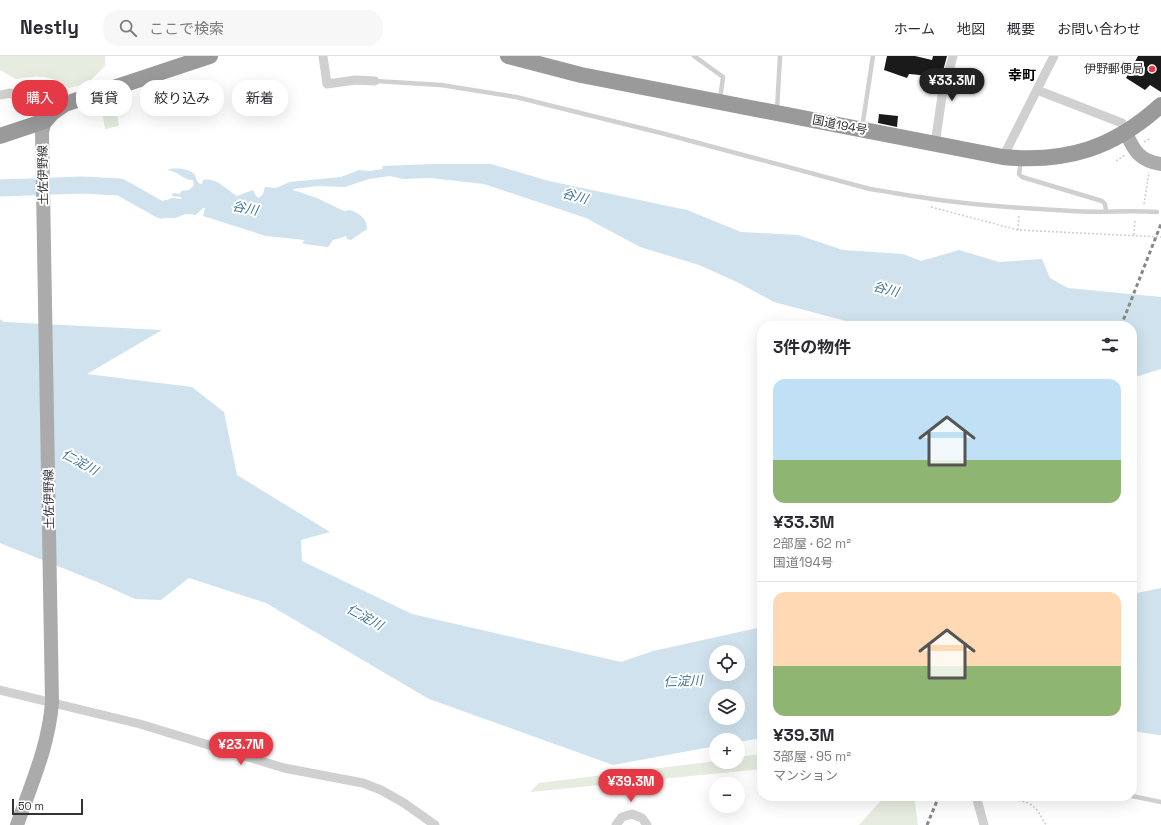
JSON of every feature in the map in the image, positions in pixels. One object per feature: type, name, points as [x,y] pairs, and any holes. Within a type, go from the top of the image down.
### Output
[{"type":"highway","points":[[0,136],[45,121],[56,110],[65,104],[210,56]]},
{"type":"highway","name":"国道194号","points":[[508,56],[581,74],[719,102],[935,144],[1021,159],[1054,157],[1085,150],[1110,142],[1135,127],[1161,105]]},
{"type":"main road","name":"土佐伊野線","points":[[18,825],[39,765],[48,733],[52,702],[42,129],[45,121]]},
{"type":"main road","points":[[1126,133],[1134,150],[1142,157],[1152,162],[1155,167]]},
{"type":"street","points":[[323,56],[327,84],[356,80],[375,81]]},
{"type":"street","points":[[935,144],[942,96],[953,56]]},
{"type":"street","points":[[1004,157],[1054,56]]},
{"type":"street","points":[[1037,90],[1122,124],[1126,133]]},
{"type":"street","points":[[0,95],[11,93],[45,121]]},
{"type":"street","points":[[0,690],[140,724],[284,768],[363,783],[381,790],[404,803],[435,825]]},
{"type":"street","points":[[977,801],[984,825]]},
{"type":"street","points":[[616,825],[622,817],[632,814],[642,818],[647,825]]},
{"type":"lane","points":[[694,56],[724,77],[719,102]]},
{"type":"lane","points":[[777,113],[780,56]]},
{"type":"lane","points":[[862,130],[873,56]]},
{"type":"lane","points":[[375,81],[441,85],[516,97],[665,134],[870,189],[947,201],[1019,208],[1074,212],[1158,212]]},
{"type":"lane","points":[[1021,159],[1019,174],[1022,177],[1102,201],[1105,204],[1106,211]]},
{"type":"lane","points":[[1137,797],[1161,802]]},
{"type":"path","points":[[1144,211],[1155,167]]},
{"type":"path","points":[[931,207],[1018,230],[1161,237]]},
{"type":"path","points":[[1018,230],[1019,208]]},
{"type":"path","points":[[1134,235],[1136,211]]},
{"type":"path","points":[[1014,801],[1025,802],[1033,806],[1038,811],[1046,825]]},
{"type":"shaded area","points":[[0,56],[105,56],[105,66],[91,80],[76,80],[76,86],[69,88],[68,80],[55,80],[38,76],[16,79],[0,70]]},
{"type":"shaded area","points":[[103,116],[117,116],[119,126],[105,129]]},
{"type":"shaded area","points":[[757,755],[757,769],[530,792],[539,783],[709,762],[709,769],[745,769],[745,756]]},
{"type":"shaded area","points":[[881,801],[915,801],[918,825],[859,825]]},
{"type":"water","points":[[491,164],[549,181],[687,210],[741,232],[798,235],[843,250],[903,254],[921,261],[959,250],[999,262],[1042,259],[1050,278],[1068,288],[1161,297],[1161,369],[1137,376],[1137,321],[846,321],[774,302],[737,282],[699,265],[640,247],[586,218],[484,184],[430,178],[403,179],[390,176],[369,179],[345,187],[319,186],[293,189],[317,198],[344,211],[350,210],[360,215],[366,222],[367,229],[351,240],[347,239],[346,236],[333,240],[328,247],[302,243],[305,240],[266,236],[203,216],[205,208],[203,208],[196,215],[186,214],[175,218],[166,218],[148,212],[155,201],[165,201],[172,198],[182,199],[181,197],[172,196],[173,193],[180,194],[181,191],[189,190],[194,185],[193,180],[187,179],[175,172],[167,170],[170,169],[192,172],[198,183],[202,184],[203,180],[213,180],[237,196],[253,190],[259,198],[263,194],[265,187],[276,188],[290,182],[341,177],[359,170],[370,171],[383,169],[382,166]]},
{"type":"water","name":"仁淀川","points":[[0,319],[4,322],[162,330],[87,374],[192,387],[224,412],[237,475],[330,532],[301,540],[302,561],[412,614],[621,662],[653,651],[757,628],[757,739],[745,741],[745,733],[709,733],[709,747],[613,765],[429,699],[266,603],[189,578],[161,600],[135,599],[95,581],[0,543]]},
{"type":"water","points":[[1161,588],[1161,735],[1137,732],[1137,593]]},
{"type":"building","points":[[887,56],[915,56],[932,60],[933,56],[947,56],[943,71],[933,70],[931,76],[909,74],[907,78],[884,70]]},
{"type":"building","points":[[1138,56],[1161,56],[1161,92],[1150,85],[1145,90],[1126,78]]},
{"type":"building","points":[[879,114],[898,116],[897,127],[878,123]]},
{"type":"waterway","name":"谷川","points":[[0,188],[82,185],[120,187],[161,210],[173,207]]},
{"type":"railway","points":[[1123,321],[1161,224]]},
{"type":"railway","points":[[927,825],[937,801]]},
{"type":"place","name":"伊野郵便局","points":[[1152,69]]},
{"type":"district","name":"幸町","points":[[1022,75]]}]
